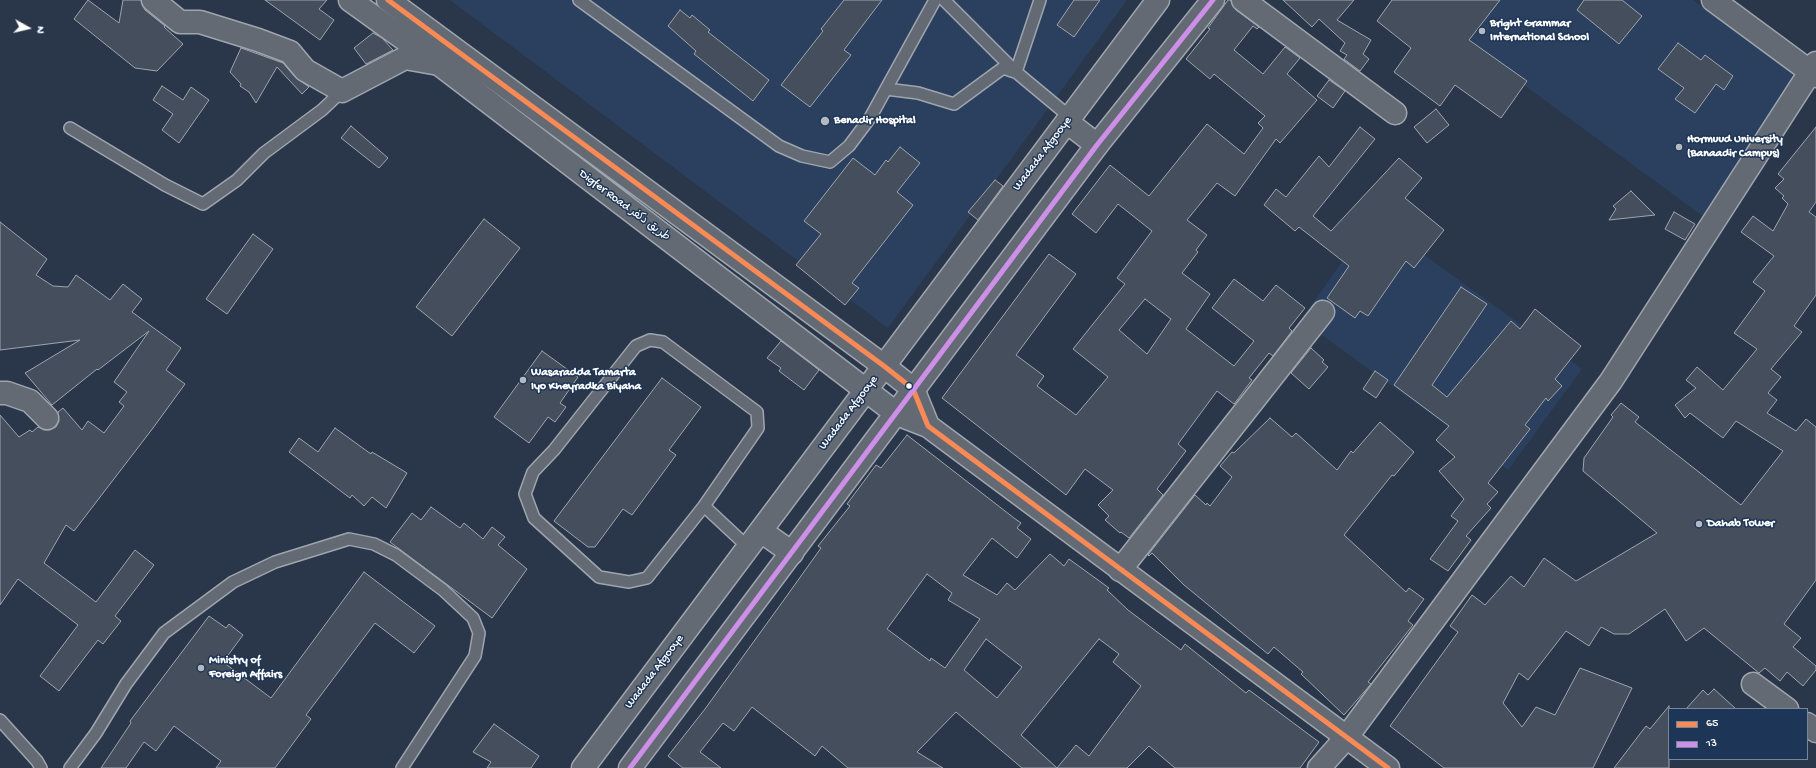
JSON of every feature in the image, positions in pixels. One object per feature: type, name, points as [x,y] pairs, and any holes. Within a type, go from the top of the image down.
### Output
[{"type":"main road","points":[[153,0],[180,22],[200,22],[258,40],[290,52],[306,70],[342,91],[405,58],[439,64]]},
{"type":"main road","name":"Digfer Road طريق دكفر","points":[[350,0],[439,64],[897,414],[928,426]]},
{"type":"main road","name":"Wadada Afgooye","points":[[583,768],[1158,0]]},
{"type":"main road","points":[[630,768],[897,414],[913,389],[1097,145],[1213,0]]},
{"type":"main road","points":[[1243,0],[1395,113]]},
{"type":"main road","points":[[1319,768],[1346,738],[1611,381],[1814,70],[1713,0]]},
{"type":"main road","name":"Digfer Road طريق دكفر","points":[[392,1],[884,366],[913,389],[928,426]]},
{"type":"main road","points":[[1069,120],[1097,145]]},
{"type":"main road","points":[[1120,570],[1323,312]]},
{"type":"main road","points":[[0,394],[7,393],[30,401],[47,418]]},
{"type":"main road","points":[[928,426],[1388,768]]},
{"type":"main road","points":[[755,539],[792,553]]},
{"type":"main road","points":[[1753,684],[1786,708]]},
{"type":"main road","points":[[1808,725],[1816,731]]},
{"type":"lane","points":[[579,0],[779,146],[802,156],[830,162],[849,146],[870,118],[935,0]]},
{"type":"lane","points":[[944,0],[1016,72],[1069,120]]},
{"type":"lane","points":[[1016,72],[1040,0]]},
{"type":"lane","points":[[381,22],[392,1]]},
{"type":"lane","points":[[886,89],[918,93],[954,104],[1003,68],[1016,72]]},
{"type":"lane","points":[[70,128],[165,185],[203,204],[237,180],[264,153],[322,110],[342,91]]},
{"type":"lane","points":[[650,340],[663,342],[757,412],[758,428],[704,506],[647,578],[629,582],[599,577],[534,518],[525,494],[533,472],[554,450],[636,346],[650,340]]},
{"type":"lane","points":[[704,506],[755,539]]},
{"type":"lane","points":[[70,768],[96,733],[126,684],[164,633],[233,582],[275,562],[350,539],[374,544],[396,555],[443,590],[473,618],[479,633],[476,656],[402,768]]},
{"type":"lane","points":[[0,720],[37,761],[41,768]]},
{"type":"shaded area","name":"Benadir Hospital","points":[[450,0],[1127,0],[888,328]]},
{"type":"shaded area","name":"Hormuud University (Banaadir Campus)","points":[[1408,0],[1693,0],[1798,76],[1704,217]]},
{"type":"shaded area","points":[[1373,218],[1582,369],[1508,470],[1301,320]]},
{"type":"building","points":[[88,0],[119,23],[123,0],[141,0],[145,10],[165,26],[164,27],[183,44],[157,71],[135,68],[74,19]]},
{"type":"building","points":[[265,0],[327,0],[319,9],[334,20],[320,40]]},
{"type":"building","points":[[844,0],[882,0],[844,50],[851,55],[810,107],[781,85],[823,31],[821,29]]},
{"type":"building","points":[[1074,0],[1100,0],[1074,37],[1057,25]]},
{"type":"building","points":[[1228,0],[1231,0],[1236,10],[1259,27],[1257,29],[1253,26],[1234,50],[1263,74],[1285,47],[1300,58],[1287,74],[1317,100],[1280,143],[1276,139],[1235,196],[1217,183],[1187,220],[1207,235],[1196,250],[1198,252],[1182,273],[1210,294],[1186,329],[1234,366],[1254,341],[1212,308],[1234,279],[1263,301],[1276,285],[1305,308],[1289,328],[1292,331],[1273,356],[1269,353],[1249,378],[1252,380],[1234,404],[1217,391],[1178,444],[1186,451],[1157,489],[1163,495],[1129,538],[1121,532],[1120,533],[1105,520],[1109,516],[1098,505],[1113,490],[1085,469],[1066,495],[942,398],[1049,254],[1076,274],[1016,355],[1044,376],[1037,386],[1076,415],[1108,377],[1073,349],[1125,284],[1117,278],[1152,231],[1118,204],[1096,233],[1072,214],[1110,165],[1149,196],[1207,124],[1244,154],[1263,128],[1258,123],[1265,116],[1214,74],[1210,79],[1186,59],[1210,29],[1208,28]],"holes":[[[1145,299],[1171,319],[1147,354],[1119,330]]]},
{"type":"building","points":[[1283,0],[1354,0],[1337,20],[1371,40],[1363,54],[1369,59],[1360,71],[1344,59],[1347,55],[1340,51],[1345,43],[1319,19],[1312,27]]},
{"type":"building","points":[[1392,0],[1500,0],[1469,40],[1527,81],[1501,118],[1455,85],[1440,106],[1394,72],[1411,48],[1377,21]]},
{"type":"building","points":[[1584,0],[1622,0],[1642,16],[1619,44],[1577,10]]},
{"type":"building","points":[[680,10],[690,18],[692,15],[710,30],[708,32],[769,80],[753,101],[694,54],[696,51],[668,26]]},
{"type":"building","points":[[373,33],[382,38],[393,50],[366,64],[354,48]]},
{"type":"building","points":[[1678,43],[1701,60],[1705,55],[1733,76],[1724,90],[1716,84],[1695,113],[1675,99],[1684,88],[1658,69]]},
{"type":"building","points":[[241,48],[283,63],[296,78],[309,87],[302,94],[277,67],[256,103],[249,92],[240,86],[241,84],[230,72]]},
{"type":"building","points":[[1329,80],[1345,91],[1333,108],[1317,96]]},
{"type":"building","points":[[162,86],[183,100],[191,87],[209,100],[179,143],[162,130],[173,114],[153,100]]},
{"type":"building","points":[[1436,109],[1449,125],[1427,143],[1414,127]]},
{"type":"building","points":[[351,126],[388,158],[379,168],[341,138]]},
{"type":"building","points":[[1360,127],[1375,139],[1313,216],[1331,231],[1399,158],[1422,178],[1405,198],[1444,230],[1414,268],[1406,261],[1368,316],[1360,311],[1355,318],[1327,298],[1349,266],[1299,227],[1295,231],[1264,205],[1276,189],[1286,197],[1319,156],[1329,167]]},
{"type":"building","points":[[1816,127],[1816,202],[1809,212],[1816,217],[1816,295],[1794,326],[1802,332],[1771,369],[1781,377],[1768,393],[1777,400],[1767,413],[1796,431],[1806,419],[1816,427],[1816,580],[1784,624],[1801,638],[1793,647],[1816,666],[1816,670],[1803,686],[1787,672],[1780,681],[1765,668],[1759,673],[1704,628],[1686,641],[1665,609],[1629,634],[1614,634],[1601,627],[1589,646],[1566,631],[1528,680],[1519,673],[1503,703],[1522,727],[1536,707],[1555,715],[1580,668],[1632,688],[1593,768],[1444,768],[1390,726],[1458,632],[1450,626],[1472,595],[1485,605],[1511,576],[1524,587],[1544,558],[1576,581],[1657,533],[1583,471],[1584,458],[1613,417],[1611,415],[1621,403],[1639,417],[1635,422],[1741,505],[1783,451],[1736,421],[1723,438],[1690,413],[1685,418],[1675,405],[1696,388],[1686,380],[1697,367],[1723,390],[1757,349],[1734,333],[1765,291],[1753,282],[1774,256],[1741,232],[1753,216],[1773,231],[1788,204],[1782,198],[1784,196],[1775,188],[1784,179],[1778,174]]},
{"type":"building","points":[[900,147],[920,163],[897,192],[913,205],[852,283],[859,288],[845,305],[796,265],[821,234],[804,221],[853,158],[875,175],[886,160],[888,162]]},
{"type":"building","points":[[995,180],[1003,186],[978,220],[968,212]]},
{"type":"building","points":[[1631,191],[1655,215],[1609,220],[1616,209],[1613,206]]},
{"type":"building","points":[[1674,212],[1695,224],[1685,240],[1665,229]]},
{"type":"building","points":[[484,219],[520,248],[452,336],[416,307]]},
{"type":"building","points":[[0,222],[47,259],[36,275],[53,286],[68,287],[76,275],[110,300],[123,284],[142,299],[132,312],[181,348],[166,370],[185,384],[74,531],[66,525],[44,563],[96,602],[135,550],[154,565],[115,616],[121,621],[103,644],[98,640],[59,691],[40,676],[78,625],[18,579],[0,605],[0,415],[19,437],[30,430],[32,432],[38,427],[44,430],[50,430],[56,427],[59,421],[58,412],[63,408],[82,430],[88,421],[104,433],[124,406],[119,402],[127,392],[114,382],[149,331],[98,370],[97,369],[52,405],[25,373],[80,340],[0,350]]},
{"type":"building","points":[[253,234],[273,249],[227,314],[206,299]]},
{"type":"building","points":[[1461,287],[1487,304],[1432,385],[1447,397],[1511,321],[1520,329],[1535,309],[1581,346],[1555,379],[1562,386],[1548,401],[1546,398],[1525,425],[1530,429],[1488,483],[1498,492],[1487,504],[1491,508],[1466,536],[1471,540],[1448,571],[1430,559],[1458,521],[1451,516],[1464,499],[1439,471],[1455,457],[1436,440],[1449,426],[1394,385]]},
{"type":"building","points":[[781,341],[819,370],[804,390],[779,371],[781,368],[767,358]]},
{"type":"building","points":[[1311,348],[1324,360],[1322,362],[1328,367],[1309,389],[1291,373]]},
{"type":"building","points":[[542,351],[578,377],[560,403],[566,407],[555,422],[548,417],[529,443],[494,417]]},
{"type":"building","points":[[1375,371],[1388,380],[1376,398],[1363,389]]},
{"type":"building","points":[[662,378],[701,407],[669,450],[676,455],[632,515],[623,509],[595,547],[588,547],[554,521]]},
{"type":"building","points":[[1270,418],[1292,437],[1296,433],[1337,470],[1351,451],[1353,453],[1380,422],[1414,452],[1394,476],[1392,475],[1344,535],[1406,592],[1409,588],[1424,599],[1408,621],[1413,625],[1368,682],[1371,684],[1344,715],[1301,674],[1303,672],[1274,647],[1268,654],[1184,585],[1152,553],[1149,556],[1148,555],[1195,495],[1206,505],[1207,503],[1210,506],[1232,477],[1220,466],[1232,452],[1234,453]]},
{"type":"building","points":[[335,428],[371,454],[372,452],[407,473],[386,508],[372,497],[364,506],[352,495],[350,498],[289,452],[299,438],[318,452]]},
{"type":"building","points":[[907,435],[1021,523],[1017,528],[1031,539],[1017,558],[992,538],[963,575],[997,595],[1007,583],[1015,590],[1050,554],[1064,566],[1069,559],[1109,588],[1107,590],[1128,610],[1181,650],[1185,644],[1246,693],[1249,690],[1319,742],[1300,768],[1175,768],[1149,746],[1127,768],[1057,768],[1022,768],[956,712],[917,752],[943,768],[848,768],[822,746],[815,756],[752,707],[734,731],[723,723],[700,752],[721,768],[683,768],[668,756],[705,709],[821,548],[818,546],[850,506],[847,504],[876,465],[881,468]],"holes":[[[927,574],[952,593],[948,600],[980,619],[945,668],[931,658],[930,661],[887,629]],[[986,639],[1022,667],[997,698],[964,670]],[[1099,639],[1119,654],[1113,662],[1141,686],[1089,756],[1076,745],[1057,768],[1021,735]]]},
{"type":"building","points":[[431,507],[460,528],[464,523],[483,539],[492,527],[505,537],[498,545],[527,569],[492,618],[390,542],[412,513],[421,520]]},
{"type":"building","name":"Ministry of Foreign Affairs","points":[[364,572],[435,626],[414,653],[375,623],[306,715],[311,719],[275,768],[216,768],[221,761],[174,726],[156,751],[144,742],[126,768],[101,768],[131,723],[130,721],[209,616],[226,628],[229,624],[243,635],[223,662],[271,698]]},
{"type":"building","points":[[1714,689],[1735,708],[1687,708],[1703,690],[1708,695]]},
{"type":"building","points":[[1669,706],[1669,768],[1614,768],[1646,726],[1650,729]]},
{"type":"building","points":[[494,724],[539,756],[531,768],[487,768],[491,762],[473,752]]},
{"type":"transit line","name":"65","points":[[388,0],[884,366],[913,389],[928,426],[1388,768]]},
{"type":"transit line","name":"13","points":[[630,768],[1097,145],[1213,0]]},
{"type":"place","name":"Bright Grammar International School","points":[[1482,31]]},
{"type":"place","name":"Benadir Hospital","points":[[825,121]]},
{"type":"place","name":"Hormuud University (Banaadir Campus)","points":[[1679,147]]},
{"type":"place","name":"Wasaradda Tamarta Iyo Kheyradka Biyaha","points":[[523,380]]},
{"type":"place","name":"Dahab Tower","points":[[1699,524]]},
{"type":"place","name":"Ministry of Foreign Affairs","points":[[201,668]]}]
